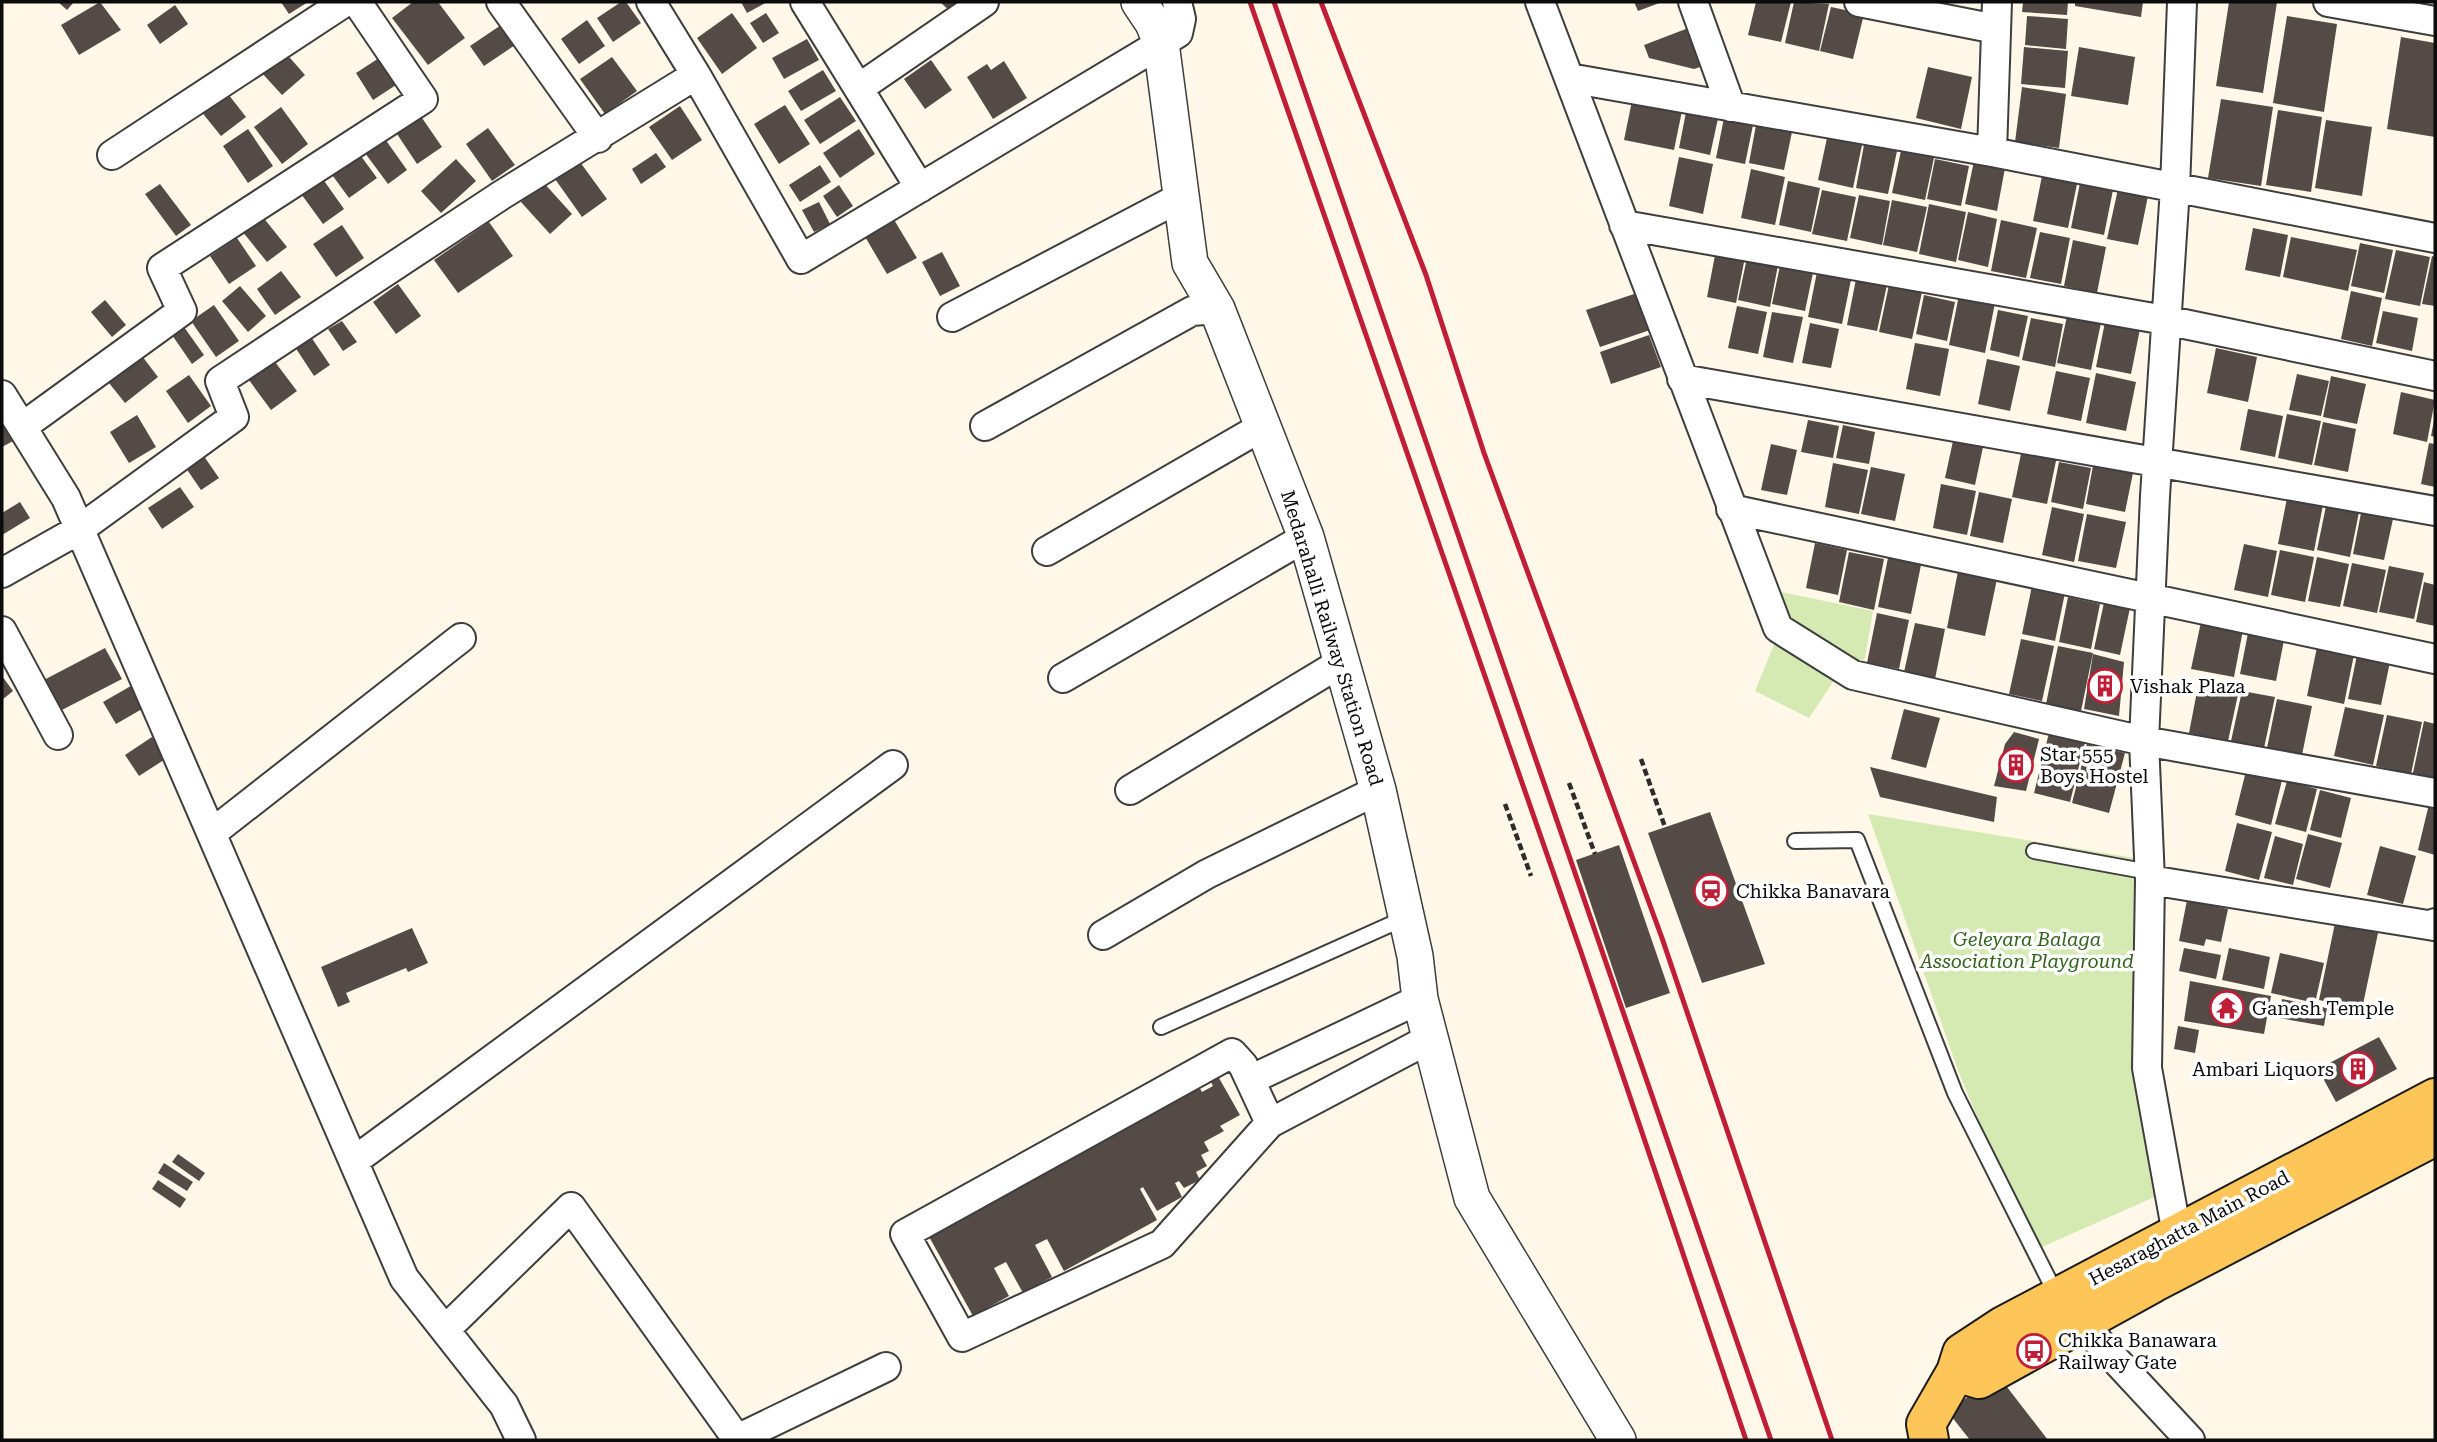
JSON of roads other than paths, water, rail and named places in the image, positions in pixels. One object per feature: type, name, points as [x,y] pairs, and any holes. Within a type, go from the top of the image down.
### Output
[{"type":"main road","name":"Hesaraghatta Main Road","points":[[1930,1440],[1926,1424],[1955,1372],[1962,1353],[2003,1326],[2069,1310],[2180,1251],[2435,1098]]},
{"type":"main road","name":"Hesaraghatta Main Road","points":[[2180,1251],[2435,1136]]},
{"type":"street","points":[[112,155],[345,2]]},
{"type":"street","points":[[22,427],[182,311],[162,268],[423,99],[357,2]]},
{"type":"street","points":[[501,2],[598,138]]},
{"type":"street","points":[[651,2],[801,259],[1178,33],[1181,19],[1177,2]]},
{"type":"street","points":[[805,2],[920,188]]},
{"type":"street","points":[[859,88],[984,2]]},
{"type":"street","name":"Medarahalli Railway Station Road","points":[[1139,2],[1153,23],[1160,43],[1190,263],[1217,309],[1265,425],[1306,537],[1378,790],[1429,1039],[1472,1198],[1618,1440]]},
{"type":"street","points":[[1540,2],[1778,628],[1853,674],[2144,741],[2435,793]]},
{"type":"street","points":[[1693,2],[1731,107]]},
{"type":"street","points":[[1859,2],[1996,15],[1992,152]]},
{"type":"street","points":[[2180,1251],[2147,1068],[2150,876],[2144,741],[2157,460],[2175,188],[2182,2]]},
{"type":"street","points":[[2328,2],[2435,21]]},
{"type":"street","points":[[2,571],[80,529],[234,417],[220,381],[500,196],[598,138],[696,75]]},
{"type":"street","points":[[1569,78],[1992,152],[2435,237]]},
{"type":"street","points":[[952,317],[1181,197]]},
{"type":"street","points":[[1624,225],[2165,320],[2435,376]]},
{"type":"street","points":[[985,426],[1192,311],[1217,309]]},
{"type":"street","points":[[1682,379],[2157,460],[2435,511]]},
{"type":"street","points":[[2,395],[66,498],[404,1278],[504,1405],[521,1440]]},
{"type":"street","points":[[1047,551],[1265,425]]},
{"type":"street","points":[[1731,509],[2435,659]]},
{"type":"street","points":[[1063,678],[1306,537]]},
{"type":"street","points":[[2,631],[58,735]]},
{"type":"street","points":[[212,833],[461,638]]},
{"type":"street","points":[[1130,790],[1342,662]]},
{"type":"street","points":[[354,1160],[893,765]]},
{"type":"street","points":[[1103,935],[1207,874],[1378,790]]},
{"type":"street","points":[[2150,876],[2434,926],[2435,923]]},
{"type":"street","points":[[1250,1080],[1420,999]]},
{"type":"street","points":[[1270,1123],[1243,1065],[1231,1053],[1221,1056],[905,1234],[962,1337],[1162,1244],[1270,1123],[1429,1039]]},
{"type":"street","points":[[445,1330],[571,1207],[737,1439],[886,1367]]},
{"type":"street","points":[[2069,1310],[2190,1440]]},
{"type":"lane","points":[[1795,841],[1857,840],[1955,1093],[2069,1310]]},
{"type":"lane","points":[[2034,851],[2150,876]]},
{"type":"lane","points":[[1161,1027],[1406,917]]},
{"type":"railway","points":[[1250,2],[1581,952],[1746,1440]]},
{"type":"railway","points":[[1274,2],[1771,1440]]},
{"type":"railway","points":[[1321,2],[1426,275],[1484,453],[1662,938],[1832,1440]]},
{"type":"place","name":"Vishak Plaza","points":[[2105,686]]},
{"type":"place","name":"Star 555 Boys Hostel","points":[[2016,765]]},
{"type":"place","name":"Chikka Banavara","points":[[1711,891]]},
{"type":"place","name":"Ganesh Temple","points":[[2227,1008]]},
{"type":"place","name":"Ambari Liquors","points":[[2358,1069]]},
{"type":"place","name":"Chikka Banawara Railway Gate","points":[[2034,1351]]},
{"type":"park label","name":"Geleyara Balaga Association Playground","points":[[2027,950]]}]
